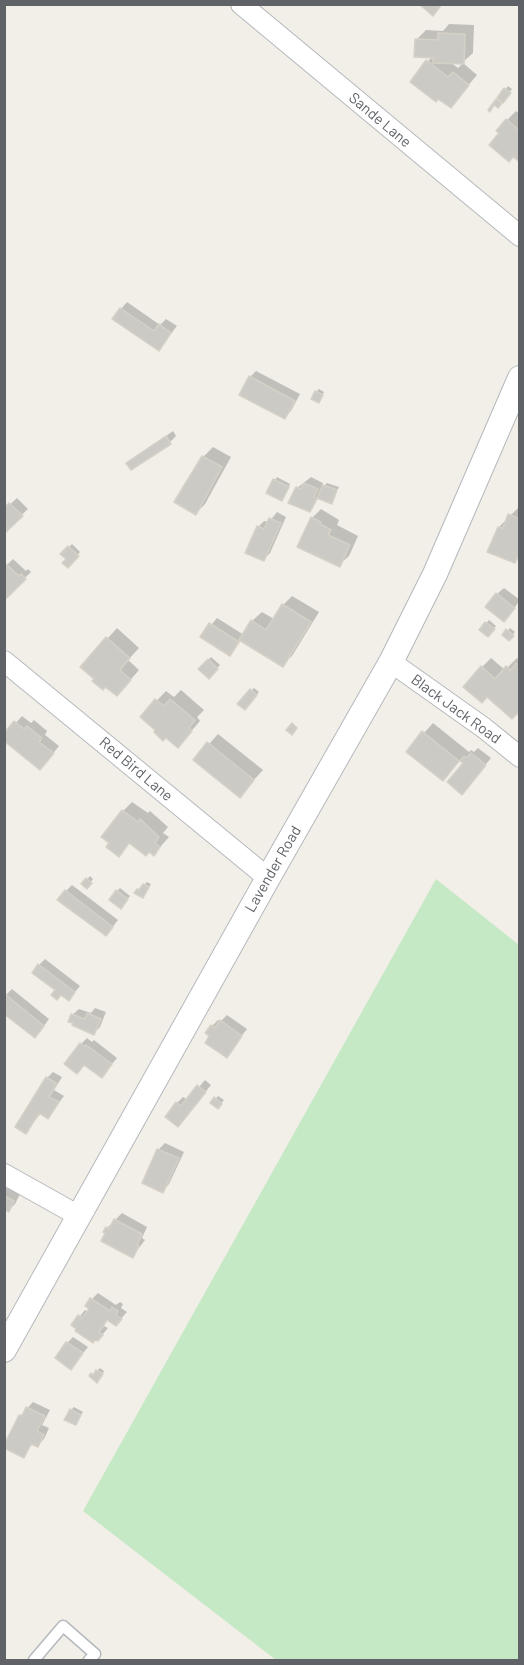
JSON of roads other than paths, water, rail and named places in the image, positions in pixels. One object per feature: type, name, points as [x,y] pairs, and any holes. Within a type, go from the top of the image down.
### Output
[{"type":"street","name":"Sande Lane","points":[[241,4],[519,236]]},
{"type":"street","name":"Lavender Road","points":[[4,1350],[391,662],[435,574],[519,378]]},
{"type":"street","name":"Red Bird Lane","points":[[4,661],[268,878]]},
{"type":"street","name":"Black Jack Road","points":[[391,662],[484,728],[519,758]]},
{"type":"street","points":[[4,1174],[79,1216]]},
{"type":"lane","points":[[34,1660],[63,1626],[95,1654],[89,1660]]}]
